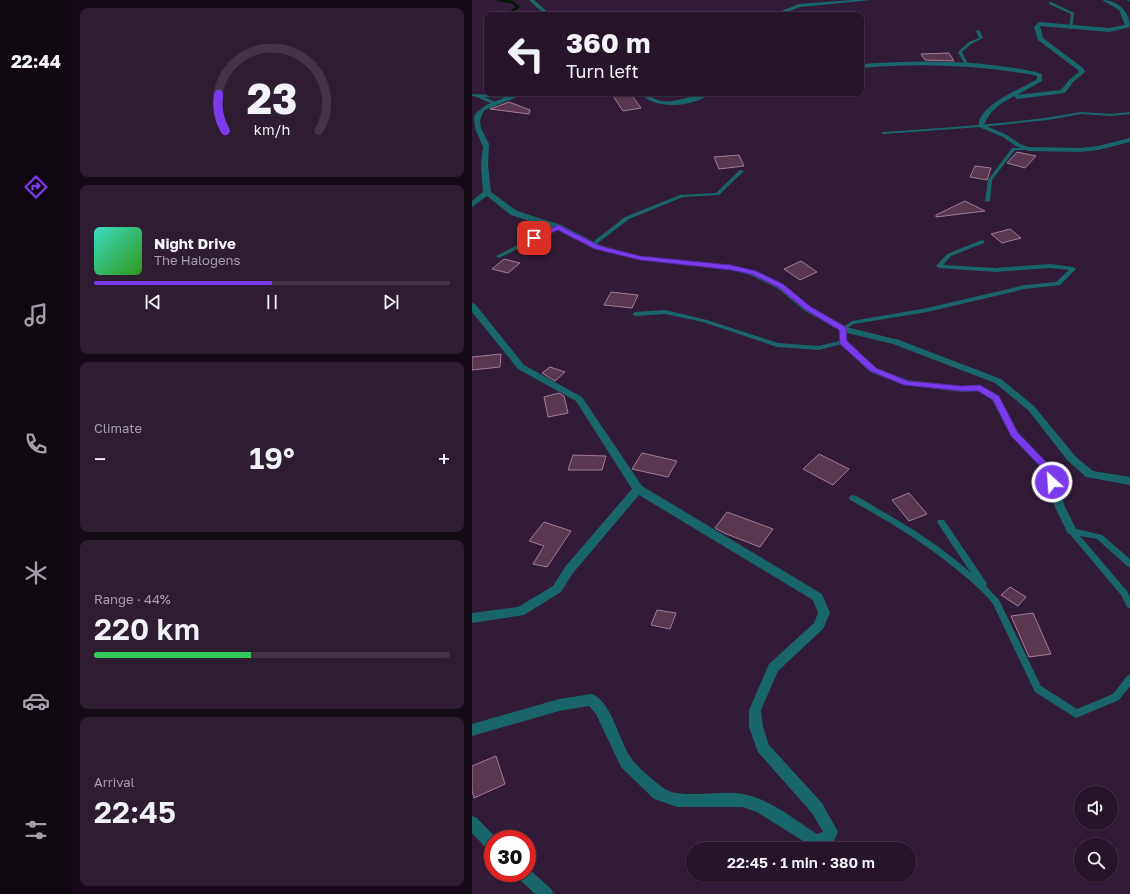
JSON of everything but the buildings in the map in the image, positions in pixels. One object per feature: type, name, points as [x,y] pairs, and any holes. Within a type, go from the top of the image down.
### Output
[{"type":"street","points":[[531,0],[545,12]]},
{"type":"street","points":[[782,12],[799,6],[869,0]]},
{"type":"street","points":[[1009,98],[1063,92],[1071,81],[1082,72],[1081,69],[1067,58],[1040,39],[1037,27],[1039,24],[1043,23],[1071,28],[1109,30],[1128,26],[1129,21],[1122,9],[1113,2],[1104,0]]},
{"type":"street","points":[[864,66],[966,64],[1021,70],[1040,75],[1040,80],[992,107],[981,126],[1005,136],[1018,145],[1028,149],[1080,150],[1098,148],[1130,140]]},
{"type":"street","points":[[514,96],[493,104],[479,113],[476,120],[478,132],[486,145],[484,168],[487,193],[514,213],[558,227],[592,245],[640,258],[731,268],[753,273],[780,286],[808,309],[843,329],[896,342],[998,381],[1032,408],[1072,459],[1090,474],[1130,481]]},
{"type":"street","points":[[645,96],[650,100],[670,103],[694,100],[702,96]]},
{"type":"street","points":[[472,205],[487,193]]},
{"type":"street","points":[[472,306],[521,367],[579,399],[638,489],[818,597],[824,613],[819,626],[773,668],[755,710],[756,727],[763,748],[817,808],[831,832],[828,838],[816,842],[761,806],[742,800],[678,800],[659,794],[626,763],[601,710],[592,700],[560,705],[472,730]]},
{"type":"street","points":[[843,329],[843,342],[873,370],[907,383],[962,388],[980,388],[996,398],[1014,434],[1048,469],[1060,507],[1072,532]]},
{"type":"street","points":[[472,618],[520,612],[557,589],[569,570],[638,489]]},
{"type":"street","points":[[472,823],[484,836]]},
{"type":"street","points":[[533,882],[546,894]]},
{"type":"lane","points":[[1050,3],[1073,14],[1071,28]]},
{"type":"lane","points":[[966,64],[960,52],[970,43],[981,38],[978,32]]},
{"type":"lane","points":[[474,95],[484,96]]},
{"type":"lane","points":[[474,95],[493,104]]},
{"type":"lane","points":[[486,96],[510,98]]},
{"type":"lane","points":[[883,133],[981,126],[1048,119],[1081,113],[1111,115],[1130,113]]},
{"type":"lane","points":[[987,201],[990,180],[1014,149],[1028,149]]},
{"type":"lane","points":[[592,245],[627,218],[682,196],[717,194],[742,171]]},
{"type":"lane","points":[[499,256],[558,227]]},
{"type":"lane","points":[[843,329],[852,323],[927,310],[1026,287],[1058,284],[1073,269],[1050,266],[996,270],[939,266],[949,255],[982,242]]},
{"type":"lane","points":[[635,314],[665,312],[705,321],[777,344],[820,348],[843,342]]},
{"type":"lane","points":[[852,498],[902,524],[944,554],[989,592]]},
{"type":"lane","points":[[941,522],[996,602],[1038,689],[1076,714],[1116,697],[1130,679]]},
{"type":"lane","points":[[1072,532],[1100,537],[1130,564]]},
{"type":"lane","points":[[1072,532],[1124,593],[1130,606]]},
{"type":"waterway","points":[[498,0],[512,2],[518,7],[510,12]]},
{"type":"route","points":[[534,238],[558,227],[597,247],[640,258],[731,268],[753,273],[780,286],[808,309],[843,329],[843,342],[873,370],[907,383],[962,388],[980,388],[996,398],[1014,434],[1048,469],[1052,482]]}]
